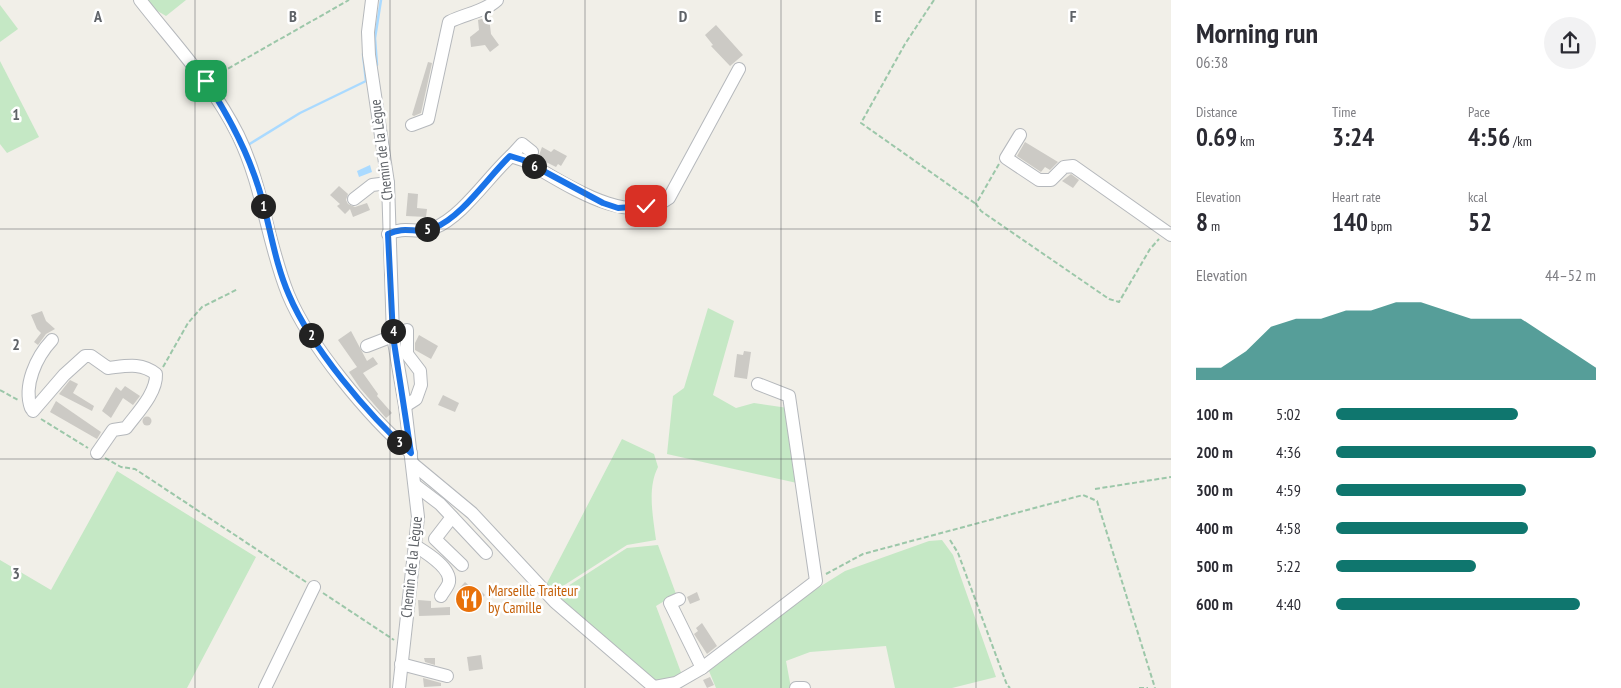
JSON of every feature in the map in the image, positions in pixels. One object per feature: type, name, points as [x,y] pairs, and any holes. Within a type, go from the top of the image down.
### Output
[{"type":"street","points":[[140,0],[206,81],[224,109],[260,191],[278,263],[289,295],[305,326],[347,383],[412,458],[472,513],[556,602],[655,688],[676,683],[702,668],[816,580],[790,396],[758,384]]},
{"type":"street","name":"Chemin de la Lègue","points":[[372,0],[368,32],[369,55],[388,183],[388,234],[393,336],[405,406],[418,517],[402,646],[399,688]]},
{"type":"street","points":[[412,125],[428,119],[449,22],[466,13],[490,7],[497,0]]},
{"type":"street","points":[[510,156],[523,160],[603,203],[618,208],[661,204],[668,198],[740,69]]},
{"type":"street","points":[[1020,135],[1006,158],[1039,180],[1051,180],[1064,167],[1073,166],[1168,236]]},
{"type":"street","points":[[388,234],[400,228],[416,231],[432,229],[442,224],[457,213],[522,144],[532,152]]},
{"type":"street","points":[[354,199],[372,185],[388,183]]},
{"type":"street","points":[[405,406],[416,399],[421,385],[420,371],[407,354],[407,330]]},
{"type":"street","points":[[367,346],[393,336]]},
{"type":"street","points":[[52,340],[46,347],[29,384],[27,397],[32,409],[85,356],[91,356],[108,368],[133,365],[147,367],[156,374],[156,382],[147,399],[126,428],[113,430],[97,453]]},
{"type":"street","points":[[415,485],[452,516],[486,553]]},
{"type":"street","points":[[452,516],[435,539],[462,565]]},
{"type":"street","points":[[414,546],[428,553],[448,576],[449,583],[441,596]]},
{"type":"street","points":[[265,688],[314,587]]},
{"type":"street","points":[[679,599],[670,603],[702,668]]},
{"type":"street","points":[[401,664],[448,676]]},
{"type":"street","points":[[796,688],[804,688]]},
{"type":"path","points":[[206,81],[349,0]]},
{"type":"path","points":[[934,0],[905,44],[861,123],[976,204],[981,211],[1110,299],[1119,302],[1150,249],[1159,239],[1168,236]]},
{"type":"path","points":[[976,204],[999,163],[1006,158]]},
{"type":"path","points":[[156,374],[166,365],[188,323],[202,307],[238,289]]},
{"type":"path","points":[[0,390],[32,409],[44,422],[59,432],[121,467],[135,469],[402,646]]},
{"type":"path","points":[[1095,489],[1171,477]]},
{"type":"path","points":[[816,580],[844,562],[863,554],[1083,496],[1091,497],[1097,501],[1155,688]]},
{"type":"path","points":[[950,540],[958,553],[1007,685],[1010,688]]},
{"type":"path","points":[[1139,688],[1148,688]]},
{"type":"green space","points":[[145,0],[186,0],[166,16],[149,6]]},
{"type":"green space","points":[[0,5],[18,29],[0,42]]},
{"type":"green space","points":[[0,61],[39,137],[7,153],[0,144]]},
{"type":"green space","points":[[708,308],[734,321],[713,395],[736,408],[754,403],[788,408],[797,483],[667,454],[673,396],[684,388]]},
{"type":"green space","points":[[622,439],[654,454],[658,467],[652,493],[652,512],[656,540],[627,545],[552,593],[546,585]]},
{"type":"green space","points":[[117,471],[256,557],[187,688],[0,688],[0,560],[51,590]]},
{"type":"green space","points":[[942,540],[953,555],[996,677],[952,688],[895,688],[886,646],[810,652],[786,661],[791,688],[716,688],[709,671],[810,593],[845,571],[929,541]]},
{"type":"green space","points":[[658,545],[676,594],[656,606],[682,675],[654,683],[554,595],[627,548]]},
{"type":"water","points":[[370,165],[372,172],[359,177],[357,171]]},
{"type":"building","points":[[489,17],[491,34],[499,45],[490,52],[485,45],[471,47],[470,37],[479,30],[478,20]]},
{"type":"building","points":[[716,25],[743,55],[730,66],[711,46],[713,45],[705,35]]},
{"type":"building","points":[[428,62],[432,63],[421,113],[414,116],[412,115]]},
{"type":"building","points":[[1025,142],[1058,162],[1050,170],[1045,167],[1041,172],[1017,156]]},
{"type":"building","points":[[542,147],[551,152],[554,149],[567,156],[561,166],[558,164],[556,167],[538,158]]},
{"type":"building","points":[[1071,174],[1079,180],[1073,188],[1062,181]]},
{"type":"building","points":[[339,186],[348,194],[346,200],[348,204],[355,207],[367,203],[370,210],[353,217],[350,209],[345,214],[337,206],[340,204],[330,195]]},
{"type":"building","points":[[408,193],[418,194],[417,208],[427,209],[426,217],[406,216]]},
{"type":"building","points":[[42,311],[46,321],[55,329],[46,334],[38,345],[34,342],[41,333],[37,329],[31,315]]},
{"type":"building","points":[[351,331],[367,361],[373,357],[378,364],[363,373],[378,394],[377,396],[392,413],[386,418],[349,372],[357,367],[338,340]]},
{"type":"building","points":[[419,335],[438,346],[431,359],[415,350],[415,343]]},
{"type":"building","points":[[744,351],[751,352],[747,379],[734,377],[737,354],[743,355]]},
{"type":"building","points":[[70,380],[78,384],[73,393],[94,406],[92,411],[59,394]]},
{"type":"building","points":[[125,386],[140,396],[133,405],[123,398],[111,418],[102,411],[116,387],[121,391]]},
{"type":"building","points":[[443,395],[459,403],[455,412],[438,405]]},
{"type":"building","points":[[56,401],[101,432],[97,439],[50,412]]},
{"type":"building","points":[[147,416],[152,421],[147,426],[142,421]]},
{"type":"building","name":"Marseille Traiteur by Camille","points":[[465,582],[475,591],[478,588],[485,595],[468,612],[456,602],[458,590]]},
{"type":"building","points":[[697,592],[700,600],[690,604],[687,597]]},
{"type":"building","points":[[418,600],[431,601],[431,608],[450,607],[450,615],[419,616]]},
{"type":"building","points":[[702,623],[717,646],[707,654],[694,634],[698,631],[696,628]]},
{"type":"building","points":[[481,655],[483,669],[469,671],[467,657]]},
{"type":"building","points":[[424,658],[435,658],[435,665],[425,662]]},
{"type":"building","points":[[710,677],[714,685],[707,688],[703,680]]},
{"type":"building","points":[[423,678],[441,683],[441,686],[424,687]]},
{"type":"waterway","points":[[377,65],[375,38],[381,0]]},
{"type":"waterway","points":[[248,145],[300,113],[366,81],[363,54]]},
{"type":"place","name":"Marseille Traiteur by Camille","points":[[469,599]]},
{"type":"route","points":[[206,81],[224,109],[251,167],[260,191],[278,263],[289,295],[305,326],[347,383],[411,453],[393,336],[388,234],[400,228],[416,231],[432,229],[442,224],[457,213],[493,172],[510,156],[523,160],[603,203],[618,208],[646,206]]}]
